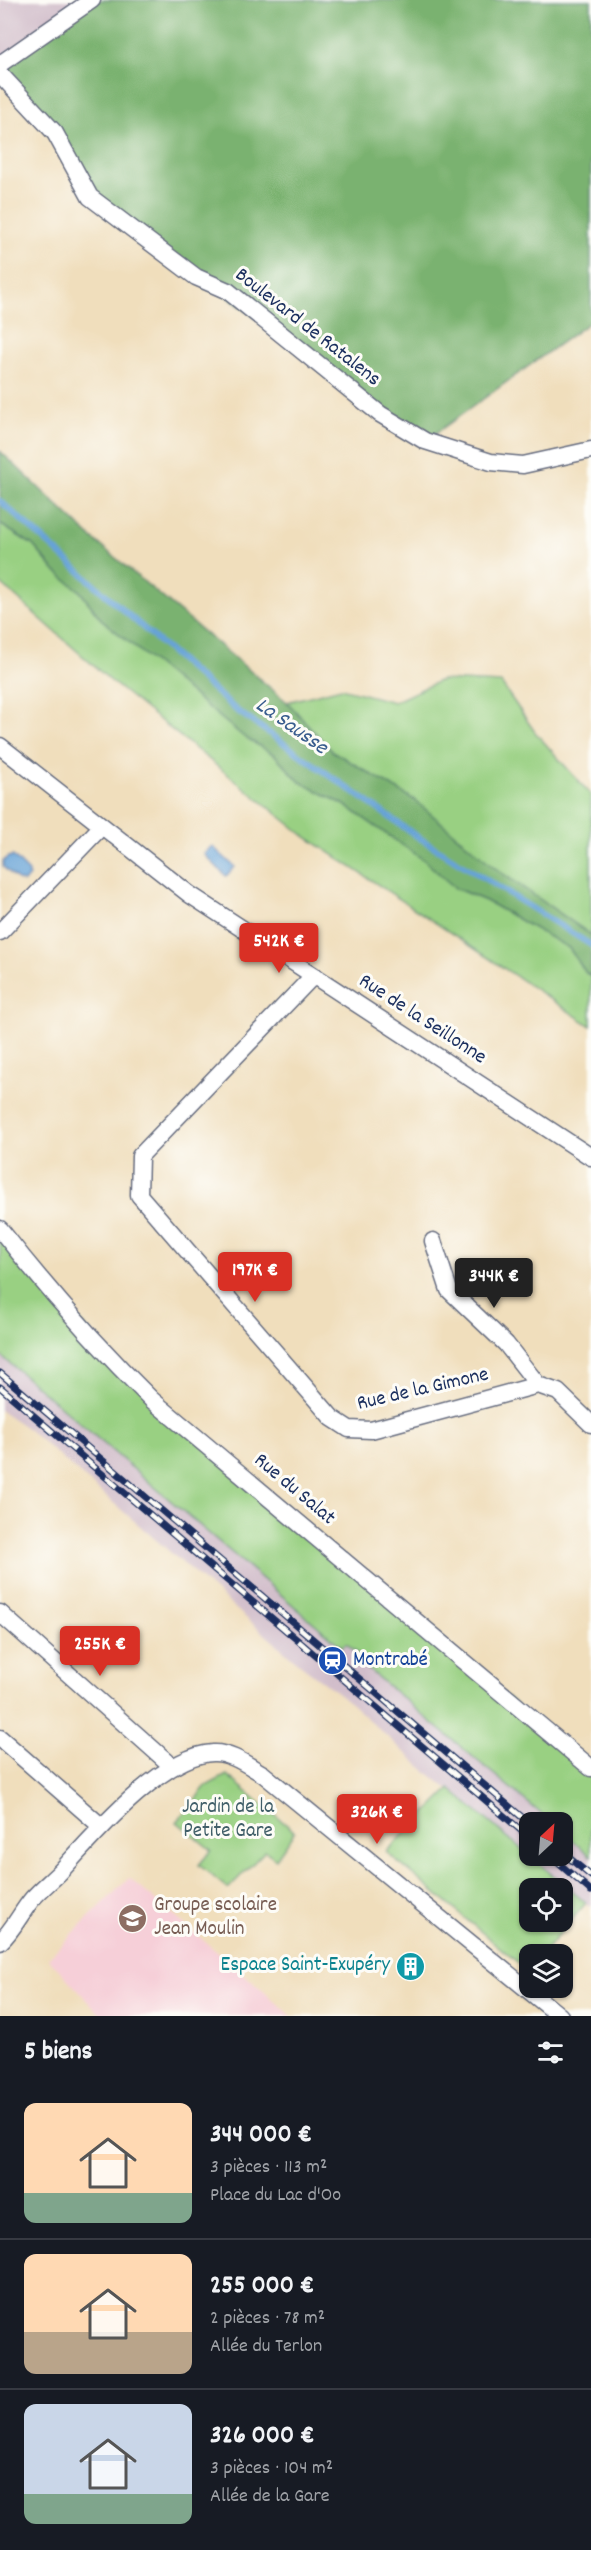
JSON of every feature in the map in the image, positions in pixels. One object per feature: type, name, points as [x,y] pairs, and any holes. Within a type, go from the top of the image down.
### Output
[{"type":"street","points":[[0,64],[92,0]]},
{"type":"street","name":"Boulevard de Ratalens","points":[[0,74],[55,133],[90,197],[196,277],[228,291],[380,414],[425,441],[491,462],[522,465],[591,450]]},
{"type":"street","name":"Rue de la Seillonne","points":[[0,746],[189,894],[591,1157]]},
{"type":"street","points":[[0,932],[101,827]]},
{"type":"street","name":"Rue de la Gimone","points":[[313,976],[140,1156],[139,1196],[332,1418],[349,1430],[371,1430],[538,1385]]},
{"type":"street","name":"Rue du Salat","points":[[0,1229],[78,1321],[152,1400],[588,1761]]},
{"type":"street","points":[[433,1241],[449,1290],[506,1344],[538,1385],[558,1392],[591,1424]]},
{"type":"street","points":[[0,1613],[173,1767]]},
{"type":"street","points":[[0,1738],[102,1827]]},
{"type":"street","points":[[0,1942],[33,1898],[102,1827],[154,1779],[173,1767],[214,1752],[227,1755],[264,1774],[560,2016]]},
{"type":"shaded area","points":[[0,0],[92,0],[0,64]]},
{"type":"shaded area","points":[[0,1294],[548,1812],[519,1812],[519,1848],[420,1766],[342,1696],[297,1662],[28,1429],[0,1410]]},
{"type":"shaded area","points":[[573,1835],[591,1853],[591,1908],[573,1893],[573,1878],[555,1878],[540,1866],[573,1866]]},
{"type":"shaded area","name":"Groupe scolaire Jean Moulin","points":[[129,1878],[292,2016],[102,2016],[48,1958]]},
{"type":"green space","points":[[92,0],[591,0],[591,321],[425,441],[90,197],[0,64]]},
{"type":"green space","points":[[0,451],[92,538],[287,702],[332,751],[413,799],[499,871],[591,935],[591,976],[586,973],[569,948],[486,901],[455,888],[424,860],[343,804],[300,782],[275,755],[244,737],[101,619],[79,590],[55,571],[33,545],[0,524]]},
{"type":"green space","points":[[0,524],[33,545],[55,571],[79,590],[101,619],[244,737],[275,755],[300,782],[343,804],[424,860],[455,888],[486,901],[569,948],[586,973],[591,976],[591,1026],[306,837],[112,682],[0,583]]},
{"type":"green space","points":[[441,680],[501,683],[535,732],[591,795],[591,935],[499,871],[413,799],[332,751],[287,702],[341,688],[394,702]]},
{"type":"green space","points":[[0,1228],[124,1372],[591,1768],[591,1856],[573,1841],[573,1812],[539,1812],[357,1660],[360,1655],[346,1643],[342,1647],[0,1355]]},
{"type":"green space","name":"Jardin de la Petite Gare","points":[[227,1775],[295,1832],[276,1859],[265,1851],[228,1889],[199,1865],[211,1850],[177,1822],[206,1786]]},
{"type":"green space","points":[[450,1789],[519,1847],[519,1866],[542,1866],[556,1878],[519,1878],[519,1932],[561,1932],[551,1944],[519,1944],[519,1963],[386,1852]]},
{"type":"green space","points":[[573,1892],[586,1903],[573,1918]]},
{"type":"water","points":[[212,846],[235,867],[226,876],[204,854]]},
{"type":"water","points":[[13,856],[29,872],[24,882],[19,881],[3,867],[3,861]]},
{"type":"waterway","name":"La Sausse","points":[[0,501],[236,710],[418,837],[591,945]]},
{"type":"railway","points":[[0,1373],[519,1815]]},
{"type":"railway","points":[[0,1387],[519,1829]]},
{"type":"railway","points":[[573,1861],[591,1876]]},
{"type":"railway","points":[[562,1866],[591,1891]]},
{"type":"place","name":"Montrabé","points":[[332,1661]]},
{"type":"place","name":"Groupe scolaire Jean Moulin","points":[[133,1918]]},
{"type":"place","name":"Espace Saint-Exupéry","points":[[411,1966]]}]
